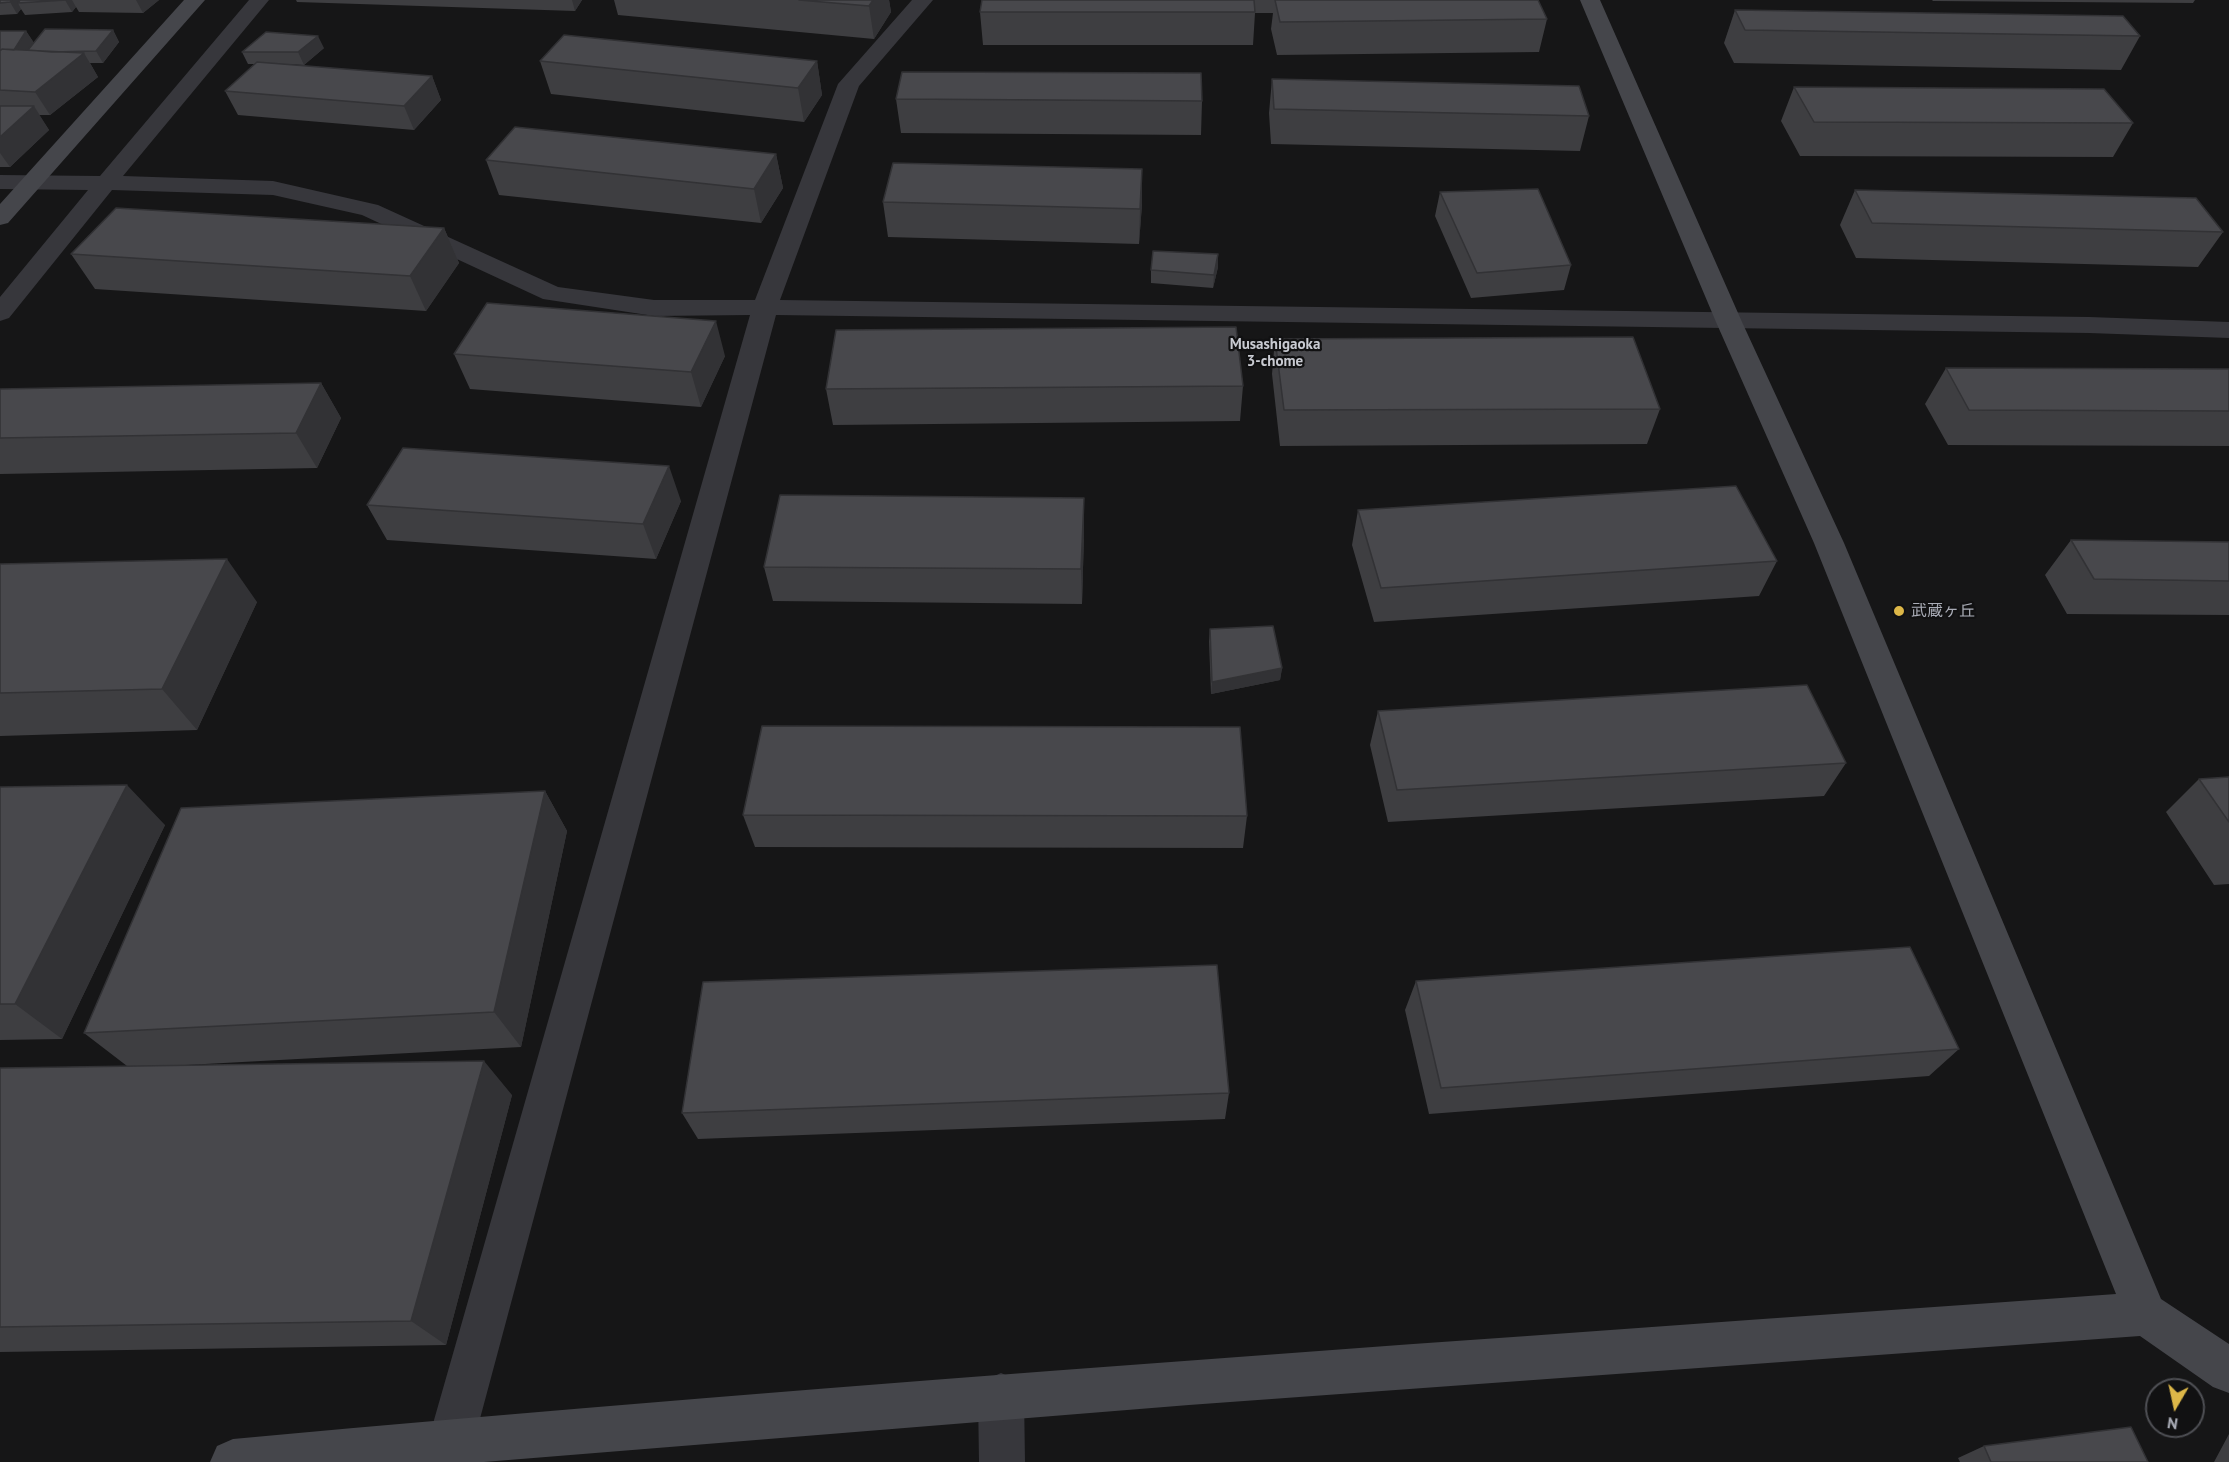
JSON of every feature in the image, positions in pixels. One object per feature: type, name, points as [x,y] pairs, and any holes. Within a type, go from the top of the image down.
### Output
[{"type":"street","points":[[0,218],[195,0]]},
{"type":"street","points":[[0,314],[259,0]]},
{"type":"street","points":[[451,1441],[765,307],[849,84],[922,0]]},
{"type":"street","points":[[1590,0],[1729,322],[1829,543],[2146,1314],[2229,1371]]},
{"type":"street","points":[[0,182],[273,188],[370,210],[552,294],[654,308],[765,307],[1729,322],[2089,325],[2229,330]]},
{"type":"street","points":[[233,1462],[451,1441],[1001,1396],[2146,1314]]},
{"type":"street","points":[[1001,1396],[1002,1462]]},
{"type":"building","points":[[0,0],[12,0],[0,3]]},
{"type":"building","points":[[20,0],[66,0],[18,3]]},
{"type":"building","points":[[799,0],[873,0],[869,6]]},
{"type":"building","points":[[982,0],[1254,0],[1255,12],[980,12]]},
{"type":"building","points":[[1275,0],[1538,0],[1547,19],[1280,22]]},
{"type":"building","points":[[1735,10],[2123,16],[2140,36],[1745,30]]},
{"type":"building","points":[[45,29],[113,30],[96,51],[28,50]]},
{"type":"building","points":[[0,31],[26,31],[14,50],[2,49],[0,51]]},
{"type":"building","points":[[266,32],[318,36],[298,52],[242,52]]},
{"type":"building","points":[[564,35],[817,61],[798,88],[540,61]]},
{"type":"building","points":[[2,49],[84,53],[35,92],[0,90],[0,51]]},
{"type":"building","points":[[257,62],[432,76],[404,106],[225,91]]},
{"type":"building","points":[[902,72],[1201,73],[1202,101],[896,99]]},
{"type":"building","points":[[1272,79],[1579,86],[1589,116],[1274,109]]},
{"type":"building","points":[[1794,87],[2104,89],[2133,123],[1814,122]]},
{"type":"building","points":[[0,106],[34,106],[0,137]]},
{"type":"building","points":[[515,127],[776,154],[754,189],[486,160]]},
{"type":"building","points":[[893,163],[1142,169],[1140,209],[883,202]]},
{"type":"building","points":[[1538,189],[1571,265],[1477,273],[1440,192]]},
{"type":"building","points":[[1855,190],[2196,198],[2223,232],[1872,223]]},
{"type":"building","points":[[116,208],[444,228],[410,276],[71,254]]},
{"type":"building","points":[[1153,251],[1218,254],[1214,275],[1151,270]]},
{"type":"building","points":[[487,303],[716,321],[691,372],[454,354]]},
{"type":"building","points":[[1236,327],[1243,386],[826,389],[836,330]]},
{"type":"building","points":[[1633,337],[1660,409],[1284,410],[1275,339]]},
{"type":"building","points":[[1946,368],[2229,369],[2229,411],[1969,410]]},
{"type":"building","points":[[321,383],[296,433],[0,438],[0,389]]},
{"type":"building","points":[[403,448],[669,466],[643,524],[367,505]]},
{"type":"building","points":[[1736,486],[1777,561],[1381,588],[1358,510]]},
{"type":"building","points":[[780,495],[1084,498],[1081,569],[764,567]]},
{"type":"building","points":[[2071,540],[2229,542],[2229,581],[2094,579]]},
{"type":"building","points":[[227,559],[162,689],[0,693],[0,564]]},
{"type":"building","points":[[1273,626],[1282,668],[1212,682],[1210,629]]},
{"type":"building","points":[[1807,685],[1846,763],[1397,790],[1378,711]]},
{"type":"building","points":[[762,726],[1240,727],[1247,816],[743,815]]},
{"type":"building","points":[[2229,777],[2229,822],[2199,779]]},
{"type":"building","points":[[127,785],[15,1004],[0,1004],[0,787]]},
{"type":"building","points":[[545,791],[494,1012],[84,1033],[181,808]]},
{"type":"building","points":[[1910,947],[1959,1049],[1441,1088],[1416,981]]},
{"type":"building","points":[[1217,965],[1229,1093],[682,1113],[703,982]]},
{"type":"building","points":[[484,1061],[411,1321],[0,1327],[0,1068]]},
{"type":"building","points":[[2131,1427],[2148,1462],[1991,1462],[1984,1446]]},
{"type":"place","name":"武蔵ヶ丘","points":[[1899,611]]},
{"type":"district","name":"Musashigaoka 3-chome","points":[[1275,354]]}]
